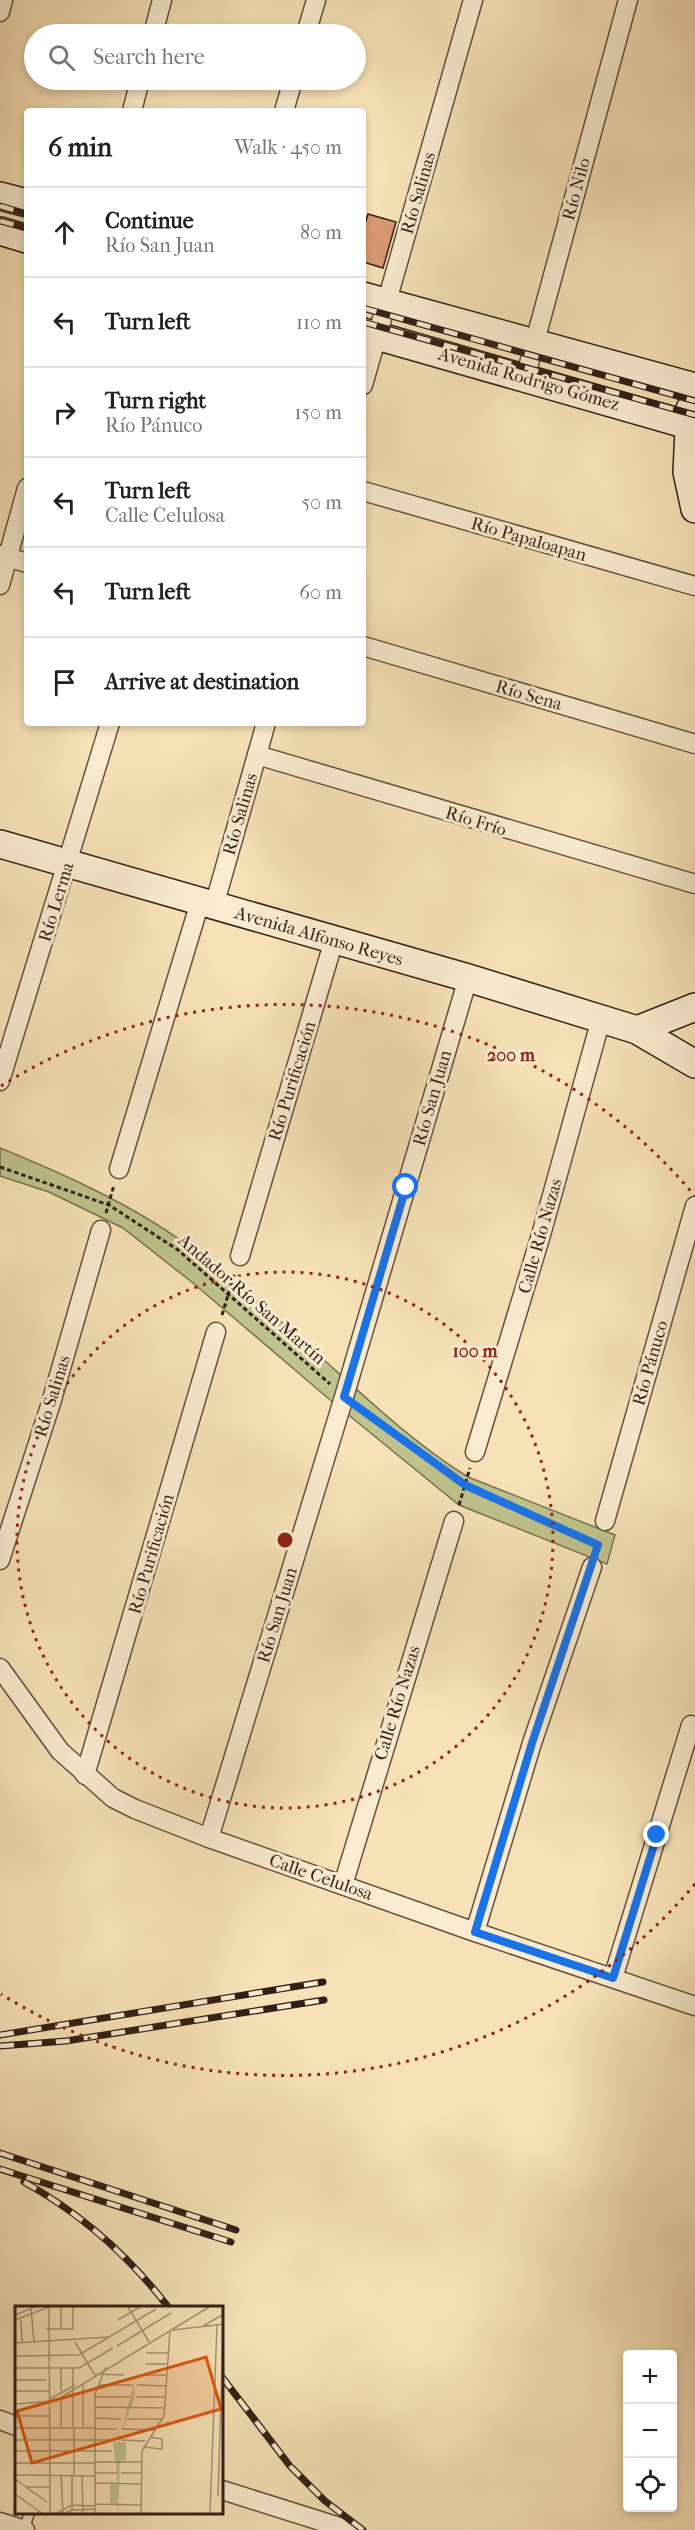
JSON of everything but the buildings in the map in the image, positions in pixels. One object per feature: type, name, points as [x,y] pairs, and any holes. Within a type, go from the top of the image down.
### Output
[{"type":"street","points":[[0,12],[3,0]]},
{"type":"street","points":[[156,24],[162,0]]},
{"type":"street","points":[[309,24],[316,0]]},
{"type":"street","name":"Río Salinas","points":[[366,363],[375,299],[472,0]]},
{"type":"street","name":"Río Nilo","points":[[525,378],[628,0]]},
{"type":"street","points":[[133,108],[137,90]]},
{"type":"street","points":[[285,108],[290,90]]},
{"type":"street","points":[[0,196],[24,202]]},
{"type":"street","points":[[0,231],[24,238]]},
{"type":"street","name":"Avenida Rodrigo Gómez","points":[[375,299],[534,344],[694,382]]},
{"type":"street","name":"Avenida Rodrigo Gómez","points":[[370,334],[691,426]]},
{"type":"street","points":[[694,382],[687,472],[695,509]]},
{"type":"street","name":"Río Papaloapan","points":[[366,492],[695,586]]},
{"type":"street","points":[[0,585],[4,556],[24,497]]},
{"type":"street","points":[[4,556],[24,562]]},
{"type":"street","name":"Río Sena","points":[[366,647],[695,744]]},
{"type":"street","name":"Río Lerma","points":[[0,1081],[109,726]]},
{"type":"street","name":"Río Salinas","points":[[119,1169],[265,726]]},
{"type":"street","name":"Río Frío","points":[[257,755],[695,884]]},
{"type":"street","name":"Avenida Alfonso Reyes","points":[[0,844],[468,978],[638,1030],[695,1064]]},
{"type":"street","name":"Río Purificación","points":[[240,1256],[334,940]]},
{"type":"street","name":"Río San Juan","points":[[209,1838],[344,1397],[468,978]]},
{"type":"street","points":[[638,1030],[695,1007]]},
{"type":"street","name":"Calle Río Nazas","points":[[475,1452],[541,1234],[601,1019]]},
{"type":"street","name":"Río Pánuco","points":[[605,1521],[695,1206]]},
{"type":"street","name":"Río Salinas","points":[[0,1560],[51,1403],[101,1230]]},
{"type":"street","name":"Río Purificación","points":[[85,1775],[216,1332]]},
{"type":"street","name":"Calle Río Nazas","points":[[343,1885],[454,1521]]},
{"type":"street","points":[[475,1932],[532,1743],[592,1567]]},
{"type":"street","name":"Calle Celulosa","points":[[0,1668],[54,1744],[85,1775],[113,1798],[135,1809],[209,1838],[475,1932],[695,2006]]},
{"type":"street","points":[[613,1978],[691,1725]]},
{"type":"street","points":[[0,2420],[15,2426]]},
{"type":"street","points":[[224,2491],[349,2530]]},
{"type":"street","points":[[0,2522],[24,2530]]},
{"type":"lane","points":[[24,2530],[29,2515]]},
{"type":"path","name":"Andador Río San Martín","points":[[0,1167],[109,1205],[178,1250],[344,1397],[465,1485],[598,1545]]},
{"type":"path","points":[[101,1230],[119,1169]]},
{"type":"path","points":[[216,1332],[240,1256]]},
{"type":"path","points":[[454,1521],[475,1452]]},
{"type":"path","points":[[592,1567],[605,1521]]},
{"type":"green space","points":[[0,1148],[104,1195],[164,1229],[215,1266],[400,1428],[468,1477],[615,1535],[607,1564],[459,1505],[329,1399],[193,1283],[123,1228],[49,1192],[0,1176]]},
{"type":"railway","points":[[0,206],[24,213]]},
{"type":"railway","points":[[0,221],[24,227]]},
{"type":"railway","points":[[366,309],[695,401]]},
{"type":"railway","points":[[366,323],[695,415]]},
{"type":"railway","points":[[0,2035],[323,1982]]},
{"type":"railway","points":[[0,2046],[66,2041],[324,2000]]},
{"type":"railway","points":[[0,2153],[236,2230]]},
{"type":"railway","points":[[0,2169],[231,2242]]},
{"type":"railway","points":[[24,2182],[65,2208],[103,2238],[138,2271],[167,2306]]},
{"type":"railway","points":[[224,2380],[290,2466],[325,2501],[363,2530]]},
{"type":"route","points":[[406,1187],[344,1397],[456,1480],[598,1545],[532,1743],[475,1932],[613,1978],[657,1835]]}]
